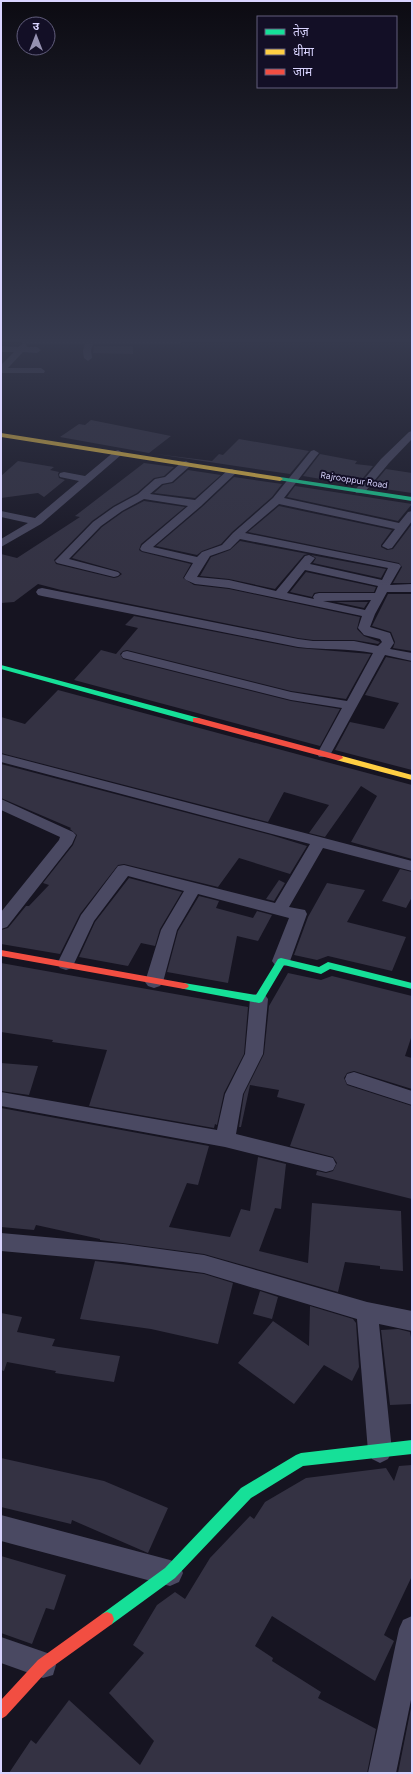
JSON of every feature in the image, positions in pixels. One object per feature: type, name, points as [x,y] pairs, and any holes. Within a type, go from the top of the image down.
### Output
[{"type":"street","points":[[360,491],[385,461],[412,434]]},
{"type":"street","name":"Rajrooppur Road","points":[[1,435],[412,499]]},
{"type":"street","points":[[1,544],[37,522],[118,453]]},
{"type":"street","points":[[314,453],[277,500],[237,535],[226,547],[206,554],[190,578],[195,580],[230,584],[369,614]]},
{"type":"street","points":[[114,574],[61,561],[96,524],[118,509],[142,496],[159,481],[168,480],[186,464]]},
{"type":"street","points":[[200,561],[148,550],[145,548],[232,472]]},
{"type":"street","points":[[64,475],[86,479]]},
{"type":"street","points":[[142,496],[197,504]]},
{"type":"street","points":[[277,500],[402,527]]},
{"type":"street","points":[[1,514],[37,522]]},
{"type":"street","points":[[388,546],[412,514]]},
{"type":"street","points":[[237,535],[396,566],[369,614],[364,628],[368,632],[386,636],[388,643],[381,650],[324,754]]},
{"type":"street","points":[[279,595],[315,550]]},
{"type":"street","points":[[302,566],[383,590]]},
{"type":"street","points":[[293,598],[412,588]]},
{"type":"street","points":[[42,592],[298,643],[313,645],[354,645],[412,657]]},
{"type":"street","points":[[127,656],[290,696],[335,704],[351,705]]},
{"type":"street","points":[[1,668],[412,778]]},
{"type":"street","points":[[1,758],[412,866]]},
{"type":"street","points":[[1,804],[68,835],[67,841],[1,923]]},
{"type":"street","points":[[279,910],[319,842]]},
{"type":"street","points":[[66,964],[87,919],[124,870],[299,914],[280,961],[259,999],[254,1054],[234,1094],[225,1138]]},
{"type":"street","points":[[154,982],[169,930],[194,888]]},
{"type":"street","points":[[1,953],[66,964],[154,982],[259,999]]},
{"type":"street","points":[[280,961],[321,972],[328,965],[412,986]]},
{"type":"street","points":[[354,1079],[412,1098]]},
{"type":"street","points":[[1,1099],[225,1138],[326,1164]]},
{"type":"street","points":[[1,1242],[123,1253],[204,1264],[367,1312],[412,1321]]},
{"type":"street","points":[[367,1312],[380,1451]]},
{"type":"street","points":[[1,1711],[44,1665],[170,1573],[246,1493],[301,1460],[412,1446]]},
{"type":"street","points":[[1,1528],[170,1573]]},
{"type":"street","points":[[382,1773],[412,1629]]},
{"type":"street","points":[[1,1650],[44,1665]]},
{"type":"building","points":[[89,422],[100,422],[171,436],[149,453],[60,437],[79,424],[85,425]]},
{"type":"building","points":[[239,439],[309,451],[290,474],[156,454],[212,461],[219,454],[223,455]]},
{"type":"building","points":[[320,454],[357,461],[355,464],[373,466],[357,485],[303,476]]},
{"type":"building","points":[[18,461],[54,467],[50,470],[59,472],[59,478],[65,480],[44,497],[38,493],[1,498],[1,476]]},
{"type":"building","points":[[144,463],[174,467],[164,476],[154,478],[137,493],[113,506],[92,521],[54,560],[56,564],[114,578],[118,577],[122,574],[118,571],[72,558],[102,527],[123,512],[144,501],[185,507],[141,544],[139,550],[191,564],[183,578],[194,585],[229,589],[360,617],[357,629],[364,636],[380,642],[378,644],[354,640],[313,640],[298,638],[38,584],[14,602],[1,603],[1,554],[17,558],[80,517],[75,516]]},
{"type":"building","points":[[386,469],[412,473],[412,493],[371,487]]},
{"type":"building","points":[[188,470],[221,475],[195,498],[154,493],[163,485],[173,483]]},
{"type":"building","points":[[234,477],[282,484],[272,497],[232,532],[221,544],[202,551],[197,555],[156,546],[202,507]]},
{"type":"building","points":[[295,486],[412,504],[398,521],[287,497]]},
{"type":"building","points":[[279,506],[392,530],[381,545],[381,547],[387,550],[393,549],[412,524],[412,583],[393,583],[402,567],[399,563],[248,532]]},
{"type":"building","points":[[240,541],[308,554],[304,555],[275,589],[229,579],[200,576],[211,557],[230,550]]},
{"type":"building","points":[[311,555],[386,569],[381,578],[313,563],[316,558]]},
{"type":"building","points":[[306,572],[376,587],[374,592],[319,592],[314,593],[312,597],[290,592]]},
{"type":"building","points":[[388,594],[412,594],[412,651],[393,648],[395,642],[391,632],[372,626]]},
{"type":"building","points":[[336,602],[368,602],[364,608]]},
{"type":"building","points":[[134,616],[298,648],[371,654],[346,699],[291,691],[127,650],[120,654],[123,659],[291,701],[340,709],[320,746],[74,680],[101,650],[116,654],[138,628],[125,625]]},
{"type":"building","points":[[386,657],[412,662],[412,770],[335,750],[350,722],[384,729],[399,703],[365,695]]},
{"type":"building","points":[[58,690],[412,785],[412,859],[351,842],[377,796],[361,786],[325,837],[309,833],[329,805],[284,792],[268,822],[1,753],[1,717],[25,724]]},
{"type":"building","points":[[1,764],[271,835],[307,846],[290,874],[239,858],[218,887],[124,864],[118,865],[80,914],[60,954],[1,944],[1,930],[8,928],[26,906],[29,906],[49,885],[43,883],[73,845],[77,835],[70,829],[71,828],[1,798]]},
{"type":"building","points":[[400,869],[412,872],[412,897],[406,908],[382,901]]},
{"type":"building","points":[[129,878],[182,892],[160,929],[155,946],[141,943],[128,966],[79,957],[95,922]]},
{"type":"building","points":[[279,880],[285,883],[274,901],[266,899]]},
{"type":"building","points":[[327,883],[365,890],[347,922],[406,937],[392,971],[328,956],[317,960],[294,955],[308,917]]},
{"type":"building","points":[[199,896],[219,901],[216,908],[253,918],[257,911],[272,915],[258,941],[237,936],[228,983],[167,972],[178,931]]},
{"type":"building","points":[[1,963],[248,1007],[244,1054],[224,1093],[217,1125],[215,1124],[214,1128],[89,1106],[107,1050],[52,1042],[53,1040],[1,1032]]},
{"type":"building","points":[[288,973],[321,980],[332,976],[412,996],[412,1035],[405,1056],[412,1058],[412,1089],[354,1071],[347,1073],[344,1078],[347,1085],[412,1106],[412,1199],[316,1175],[317,1171],[326,1173],[333,1171],[337,1163],[333,1157],[290,1146],[305,1104],[277,1097],[279,1090],[250,1085],[241,1127],[239,1127],[244,1094],[264,1054],[269,1006]]},
{"type":"building","points":[[1,1063],[38,1066],[29,1095],[1,1091]]},
{"type":"building","points":[[1,1108],[209,1146],[198,1185],[187,1183],[169,1227],[230,1237],[241,1209],[250,1211],[258,1157],[286,1164],[281,1209],[275,1208],[259,1251],[308,1263],[312,1203],[401,1211],[403,1271],[380,1269],[380,1266],[345,1262],[338,1292],[204,1254],[100,1240],[36,1225],[34,1230],[1,1227]]},
{"type":"building","points":[[95,1261],[204,1274],[233,1283],[218,1344],[151,1329],[80,1319]]},
{"type":"building","points":[[260,1291],[278,1297],[272,1319],[253,1314]]},
{"type":"building","points":[[310,1306],[353,1319],[356,1323],[359,1367],[352,1381],[324,1365],[294,1404],[238,1363],[273,1321],[309,1346]]},
{"type":"building","points":[[1,1313],[22,1317],[17,1332],[55,1339],[52,1346],[120,1356],[114,1382],[55,1373],[56,1371],[7,1362],[4,1371],[1,1370]]},
{"type":"building","points":[[398,1329],[410,1332],[412,1343],[412,1404],[390,1405],[381,1330]]},
{"type":"building","points":[[1,1458],[104,1481],[168,1508],[148,1553],[72,1520],[71,1524],[1,1507]]},
{"type":"building","points":[[412,1465],[412,1576],[384,1635],[394,1641],[375,1681],[272,1616],[255,1646],[273,1658],[272,1661],[321,1692],[318,1698],[376,1729],[367,1773],[9,1773],[31,1740],[36,1744],[69,1700],[140,1765],[154,1741],[109,1693],[144,1653],[133,1645],[157,1605],[175,1592],[185,1599],[210,1558],[250,1516],[254,1519],[265,1502],[306,1478],[386,1468],[394,1481],[399,1466]]},
{"type":"building","points":[[1,1556],[66,1575],[54,1610],[46,1608],[32,1644],[1,1633]]},
{"type":"building","points":[[412,1703],[412,1773],[398,1773]]},
{"type":"traffic: fast","points":[[280,479],[412,499]]},
{"type":"traffic: fast","points":[[1,667],[196,720]]},
{"type":"traffic: fast","points":[[184,986],[259,999],[281,961],[321,971],[328,965],[412,986]]},
{"type":"traffic: fast","points":[[107,1619],[170,1573],[246,1493],[301,1460],[412,1447]]},
{"type":"traffic: slow","points":[[1,435],[280,479]]},
{"type":"traffic: slow","points":[[339,758],[412,778]]},
{"type":"traffic: jam","points":[[196,720],[339,758]]},
{"type":"traffic: jam","points":[[1,953],[184,986]]},
{"type":"traffic: jam","points":[[1,1711],[43,1665],[107,1619]]}]
